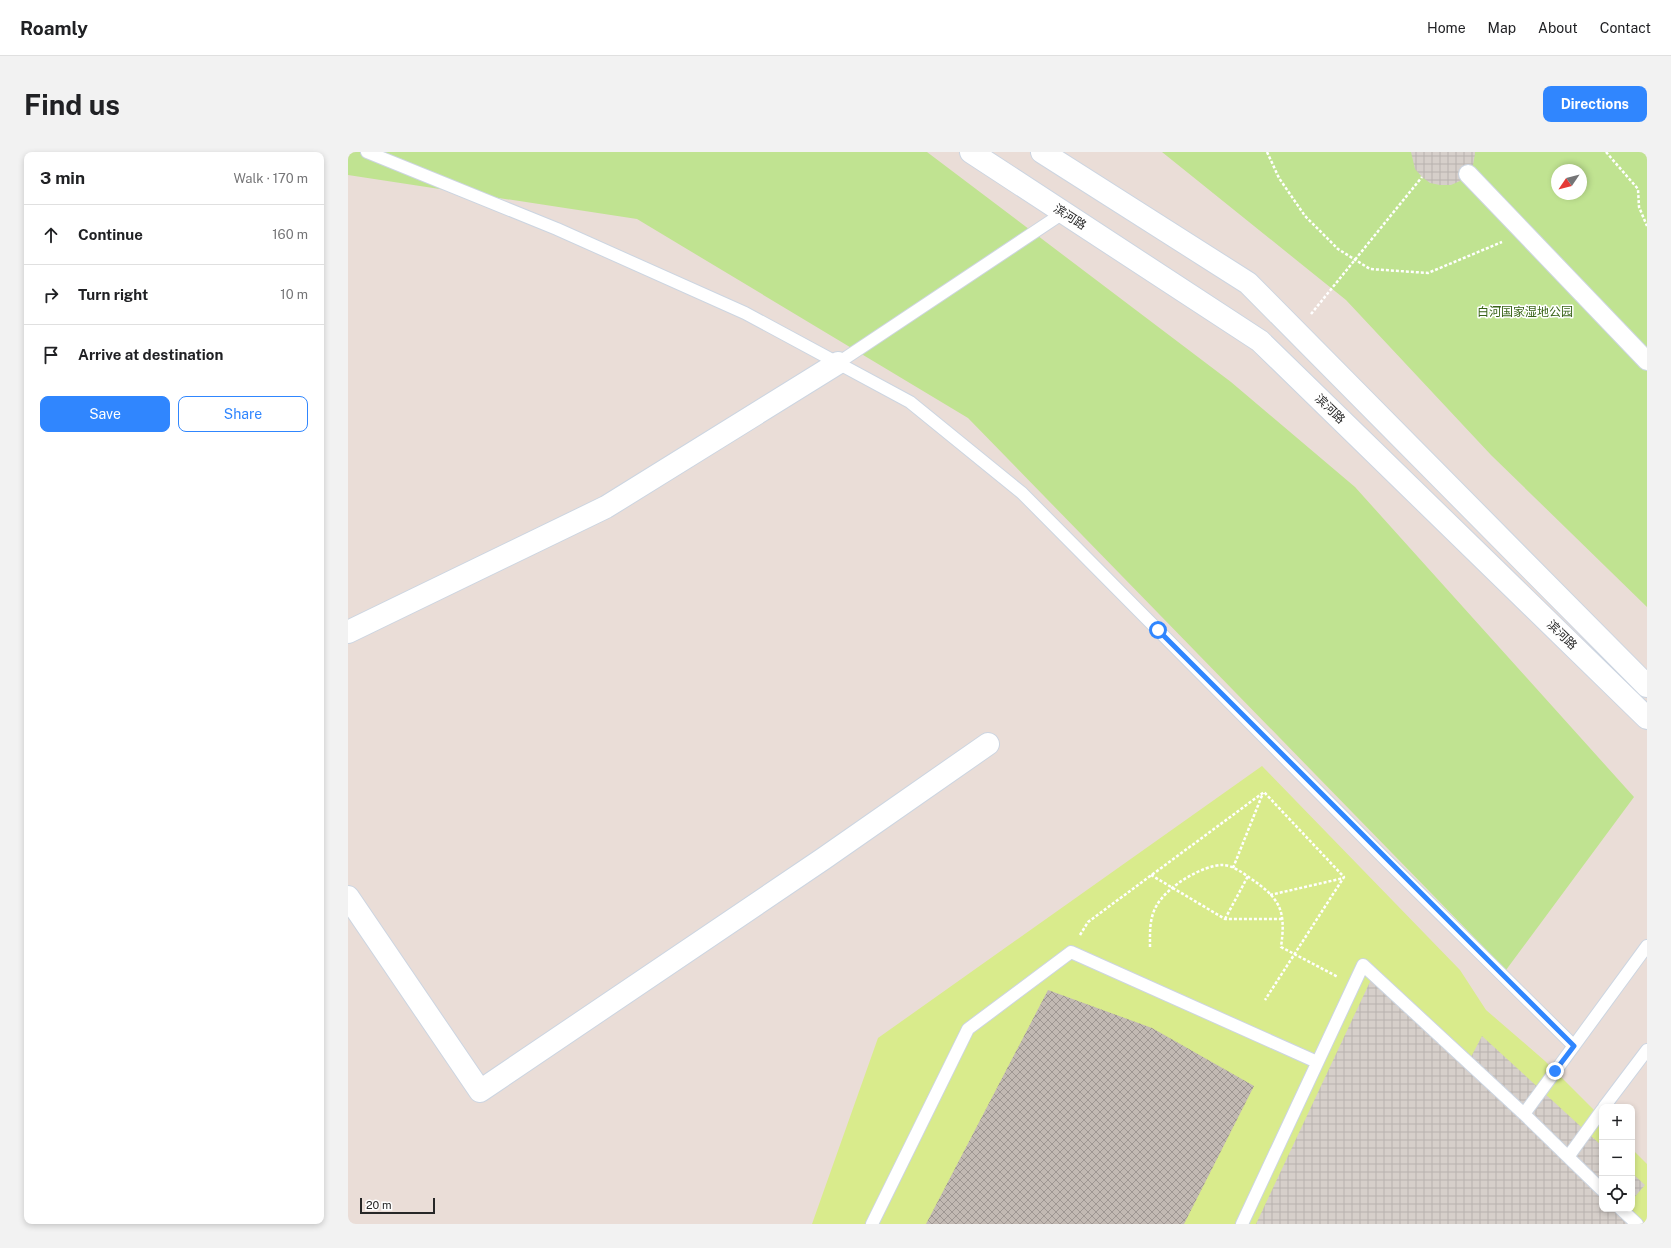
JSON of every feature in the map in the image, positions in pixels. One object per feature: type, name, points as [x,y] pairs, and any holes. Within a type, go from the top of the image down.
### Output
[{"type":"main road","name":"滨河路","points":[[970,152],[1260,341],[1647,718]]},
{"type":"main road","name":"滨河路","points":[[1042,152],[1248,283],[1647,686]]},
{"type":"main road","points":[[348,632],[606,507],[838,363]]},
{"type":"main road","points":[[348,897],[480,1091],[823,859],[988,744]]},
{"type":"street","points":[[1468,174],[1647,361]]},
{"type":"lane","points":[[367,152],[558,229],[738,309],[910,402],[1022,493],[1378,853],[1574,1046]]},
{"type":"lane","points":[[838,363],[1063,213]]},
{"type":"lane","points":[[1524,1114],[1647,946]]},
{"type":"lane","points":[[872,1224],[968,1029],[1071,952],[1317,1062]]},
{"type":"lane","points":[[1242,1224],[1362,965],[1524,1114],[1599,1187]]},
{"type":"lane","points":[[1606,1104],[1647,1050]]},
{"type":"lane","points":[[1568,1157],[1599,1114]]},
{"type":"lane","points":[[1624,1212],[1637,1224]]},
{"type":"path","points":[[1267,152],[1279,178],[1305,216],[1338,249],[1370,269],[1428,273],[1524,232]]},
{"type":"path","points":[[1606,152],[1638,189],[1639,207],[1647,226]]},
{"type":"path","points":[[1296,332],[1422,177]]},
{"type":"path","points":[[1233,868],[1264,792]]},
{"type":"path","points":[[1071,952],[1088,922],[1264,792]]},
{"type":"path","points":[[1264,792],[1344,878]]},
{"type":"path","points":[[1150,947],[1150,926],[1157,905],[1184,880],[1209,866],[1225,865],[1248,876],[1265,888],[1279,905],[1284,925],[1281,947],[1352,985]]},
{"type":"path","points":[[1151,875],[1225,919],[1282,919]]},
{"type":"path","points":[[1225,919],[1248,876]]},
{"type":"path","points":[[1270,895],[1344,878]]},
{"type":"path","points":[[1265,1000],[1344,878]]},
{"type":"green space","points":[[348,152],[927,152],[1231,382],[1355,487],[1634,797],[1506,970],[968,418],[637,219],[348,175]]},
{"type":"green space","name":"白河国家湿地公园","points":[[1162,152],[1647,152],[1647,607],[1491,455],[1346,300]]},
{"type":"green space","points":[[1262,766],[1460,970],[1486,1010],[1545,1061],[1599,1115],[1599,1212],[1635,1212],[1635,1152],[1647,1164],[1647,1224],[812,1224],[878,1038]]},
{"type":"shaded area","points":[[1411,152],[1475,152],[1475,154],[1473,165],[1468,174],[1460,181],[1451,185],[1440,185],[1430,183],[1422,177],[1415,169]]},
{"type":"shaded area","points":[[1376,969],[1471,1057],[1482,1036],[1599,1143],[1599,1212],[1634,1212],[1646,1224],[1256,1224]]},
{"type":"shaded area","points":[[1635,1176],[1645,1185],[1635,1197]]},
{"type":"building","points":[[1048,990],[1152,1028],[1254,1086],[1184,1224],[926,1224]]},
{"type":"route","points":[[1158,630],[1384,858],[1574,1046],[1555,1071]]}]
